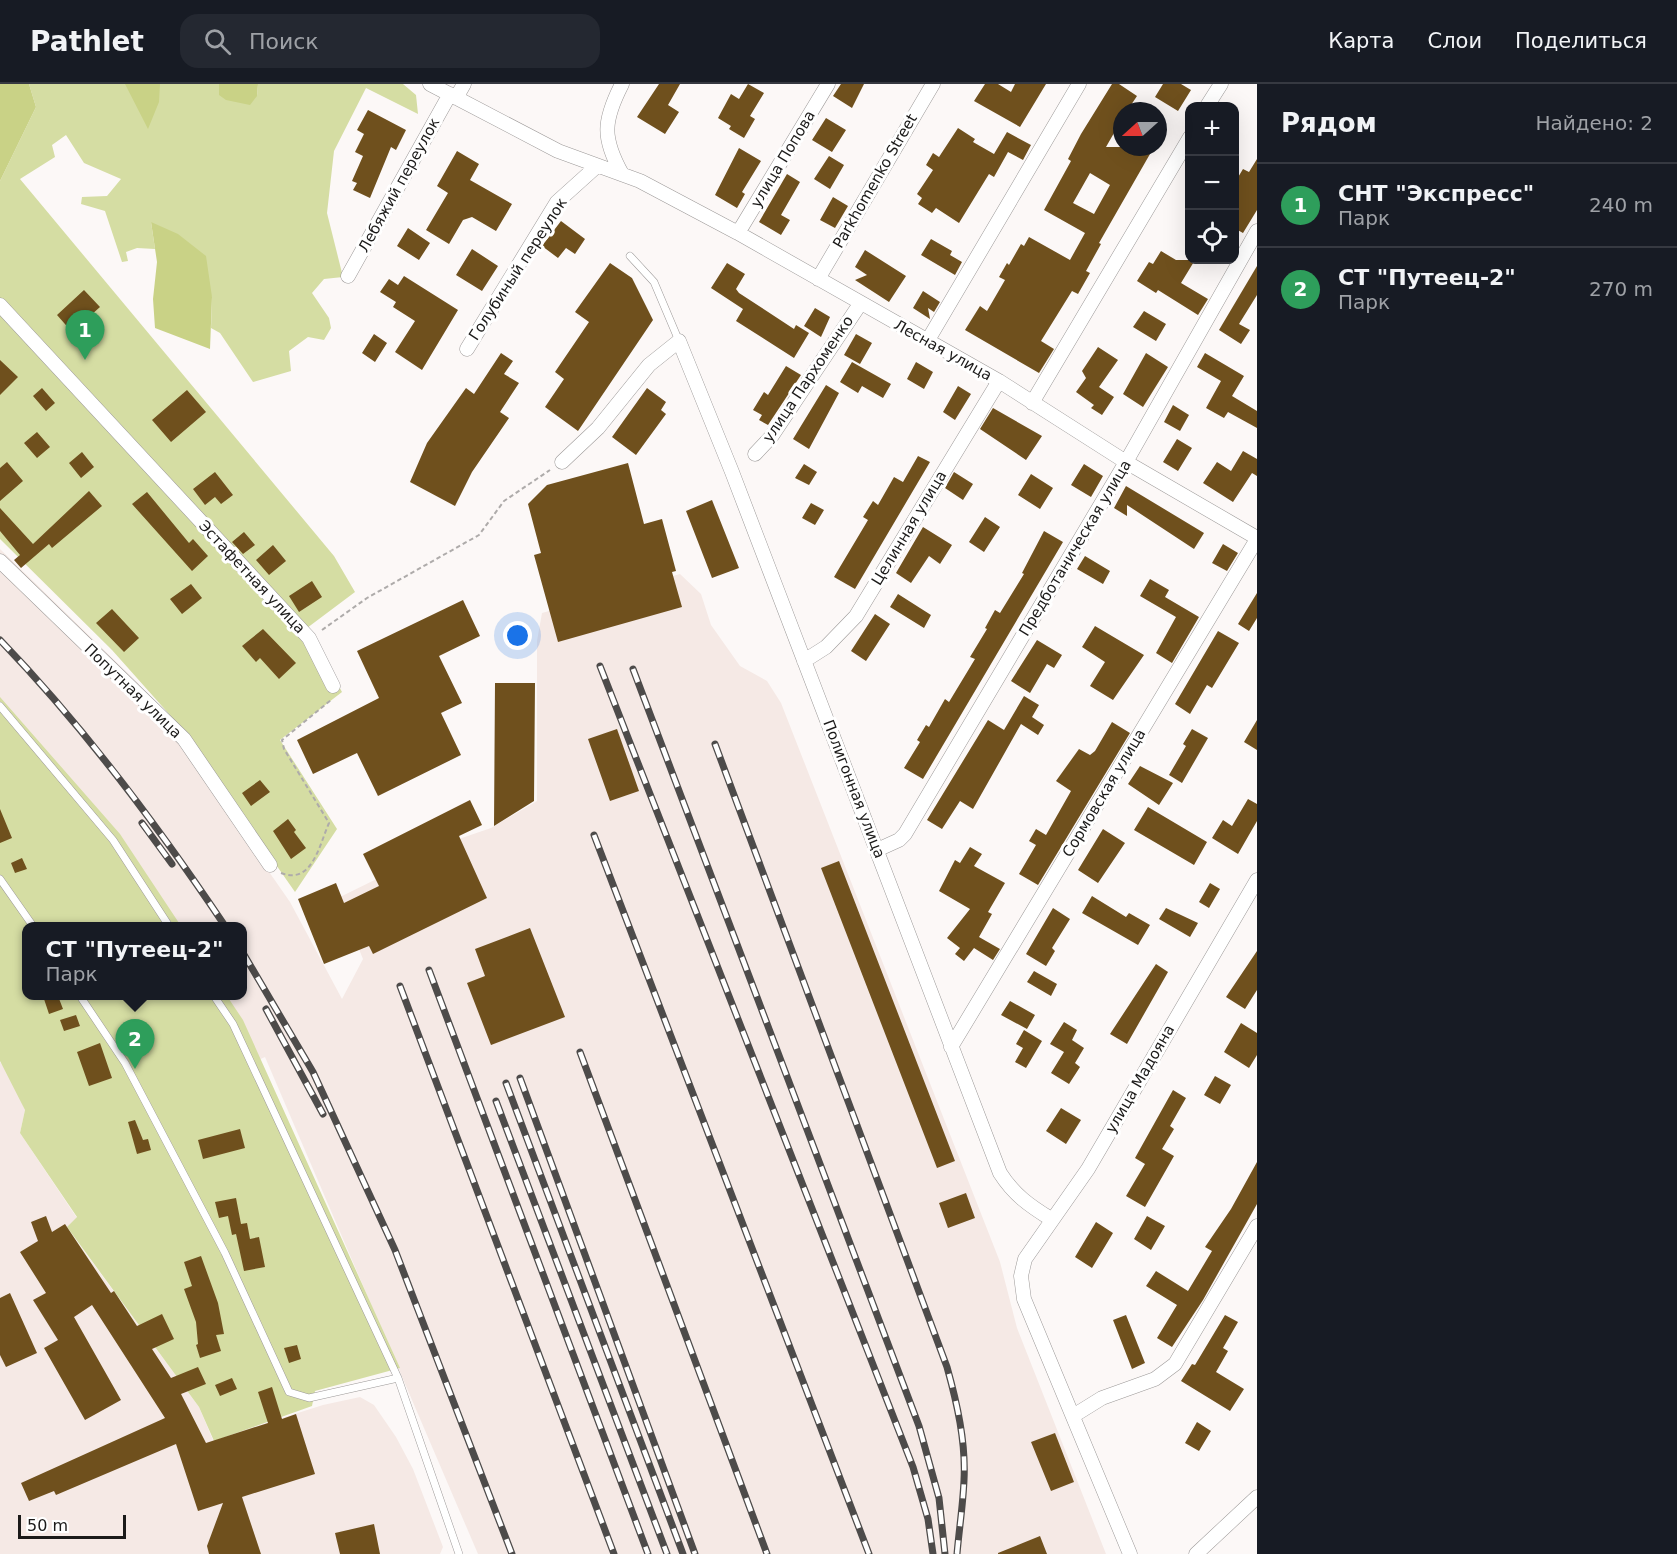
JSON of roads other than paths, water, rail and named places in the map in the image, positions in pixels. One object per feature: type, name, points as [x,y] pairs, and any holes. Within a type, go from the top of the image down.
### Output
[{"type":"street","name":"Лесная улица","points":[[430,84],[558,151],[622,174],[738,233],[999,381],[1126,462],[1257,538]]},
{"type":"street","name":"Лебяжий переулок","points":[[348,276],[453,96],[464,84]]},
{"type":"street","points":[[622,84],[611,105],[606,128],[606,140],[622,174]]},
{"type":"street","name":"улица Попова","points":[[738,233],[828,84]]},
{"type":"street","name":"Parkhomenko Street","points":[[818,279],[933,84]]},
{"type":"street","points":[[928,340],[1079,84]]},
{"type":"street","points":[[1210,102],[1221,84]]},
{"type":"street","points":[[1032,403],[1185,145]]},
{"type":"street","name":"Голубиный переулок","points":[[467,349],[557,202],[597,166]]},
{"type":"street","name":"Предботаническая улица","points":[[877,850],[899,840],[905,834],[1126,462],[1257,231]]},
{"type":"street","name":"улица Пархоменко","points":[[755,454],[771,437],[860,304]]},
{"type":"street","name":"Эстафетная улица","points":[[0,305],[309,638],[333,686]]},
{"type":"street","points":[[562,462],[598,428],[649,365],[679,341]]},
{"type":"street","name":"Полигонная улица","points":[[679,341],[1000,1173],[1010,1190],[1051,1219]]},
{"type":"street","name":"Целинная улица","points":[[804,661],[826,647],[856,616],[999,381]]},
{"type":"street","name":"Сормовская улица","points":[[951,1047],[1257,538]]},
{"type":"street","name":"Попутная улица","points":[[0,561],[184,739],[270,865]]},
{"type":"street","name":"улица Мадояна","points":[[1073,1416],[1024,1299],[1021,1276],[1025,1259],[1088,1169],[1257,880]]},
{"type":"street","points":[[1130,1554],[1073,1416],[1102,1398],[1155,1378],[1175,1364],[1257,1226]]},
{"type":"street","points":[[1197,1554],[1257,1497]]},
{"type":"lane","points":[[630,256],[654,282],[679,341]]},
{"type":"lane","points":[[0,706],[113,840],[166,922]]},
{"type":"lane","points":[[0,879],[30,922]]},
{"type":"lane","points":[[83,1000],[131,1074],[225,1253],[289,1392],[309,1398],[398,1378]]},
{"type":"lane","points":[[217,1000],[233,1024],[398,1378],[459,1554]]},
{"type":"railway","points":[[0,640],[61,707],[119,778],[222,922]]},
{"type":"railway","points":[[600,666],[913,1467],[928,1519],[933,1554]]},
{"type":"railway","points":[[633,669],[919,1426],[939,1498],[945,1554]]},
{"type":"railway","points":[[715,744],[947,1367],[964,1451],[957,1554]]},
{"type":"railway","points":[[142,823],[172,864]]},
{"type":"railway","points":[[594,835],[869,1554]]},
{"type":"railway","points":[[247,960],[313,1072],[395,1250],[512,1554]]},
{"type":"railway","points":[[429,970],[648,1554]]},
{"type":"railway","points":[[400,986],[614,1554]]},
{"type":"railway","points":[[266,1009],[323,1114]]},
{"type":"railway","points":[[580,1052],[767,1554]]},
{"type":"railway","points":[[520,1078],[695,1554]]},
{"type":"railway","points":[[506,1083],[683,1554]]},
{"type":"railway","points":[[496,1101],[667,1554]]},
{"type":"place","name":"СНТ \"Экспресс\"","points":[[85,360]]},
{"type":"place","name":"СТ \"Путеец-2\"","points":[[135,1069]]}]
